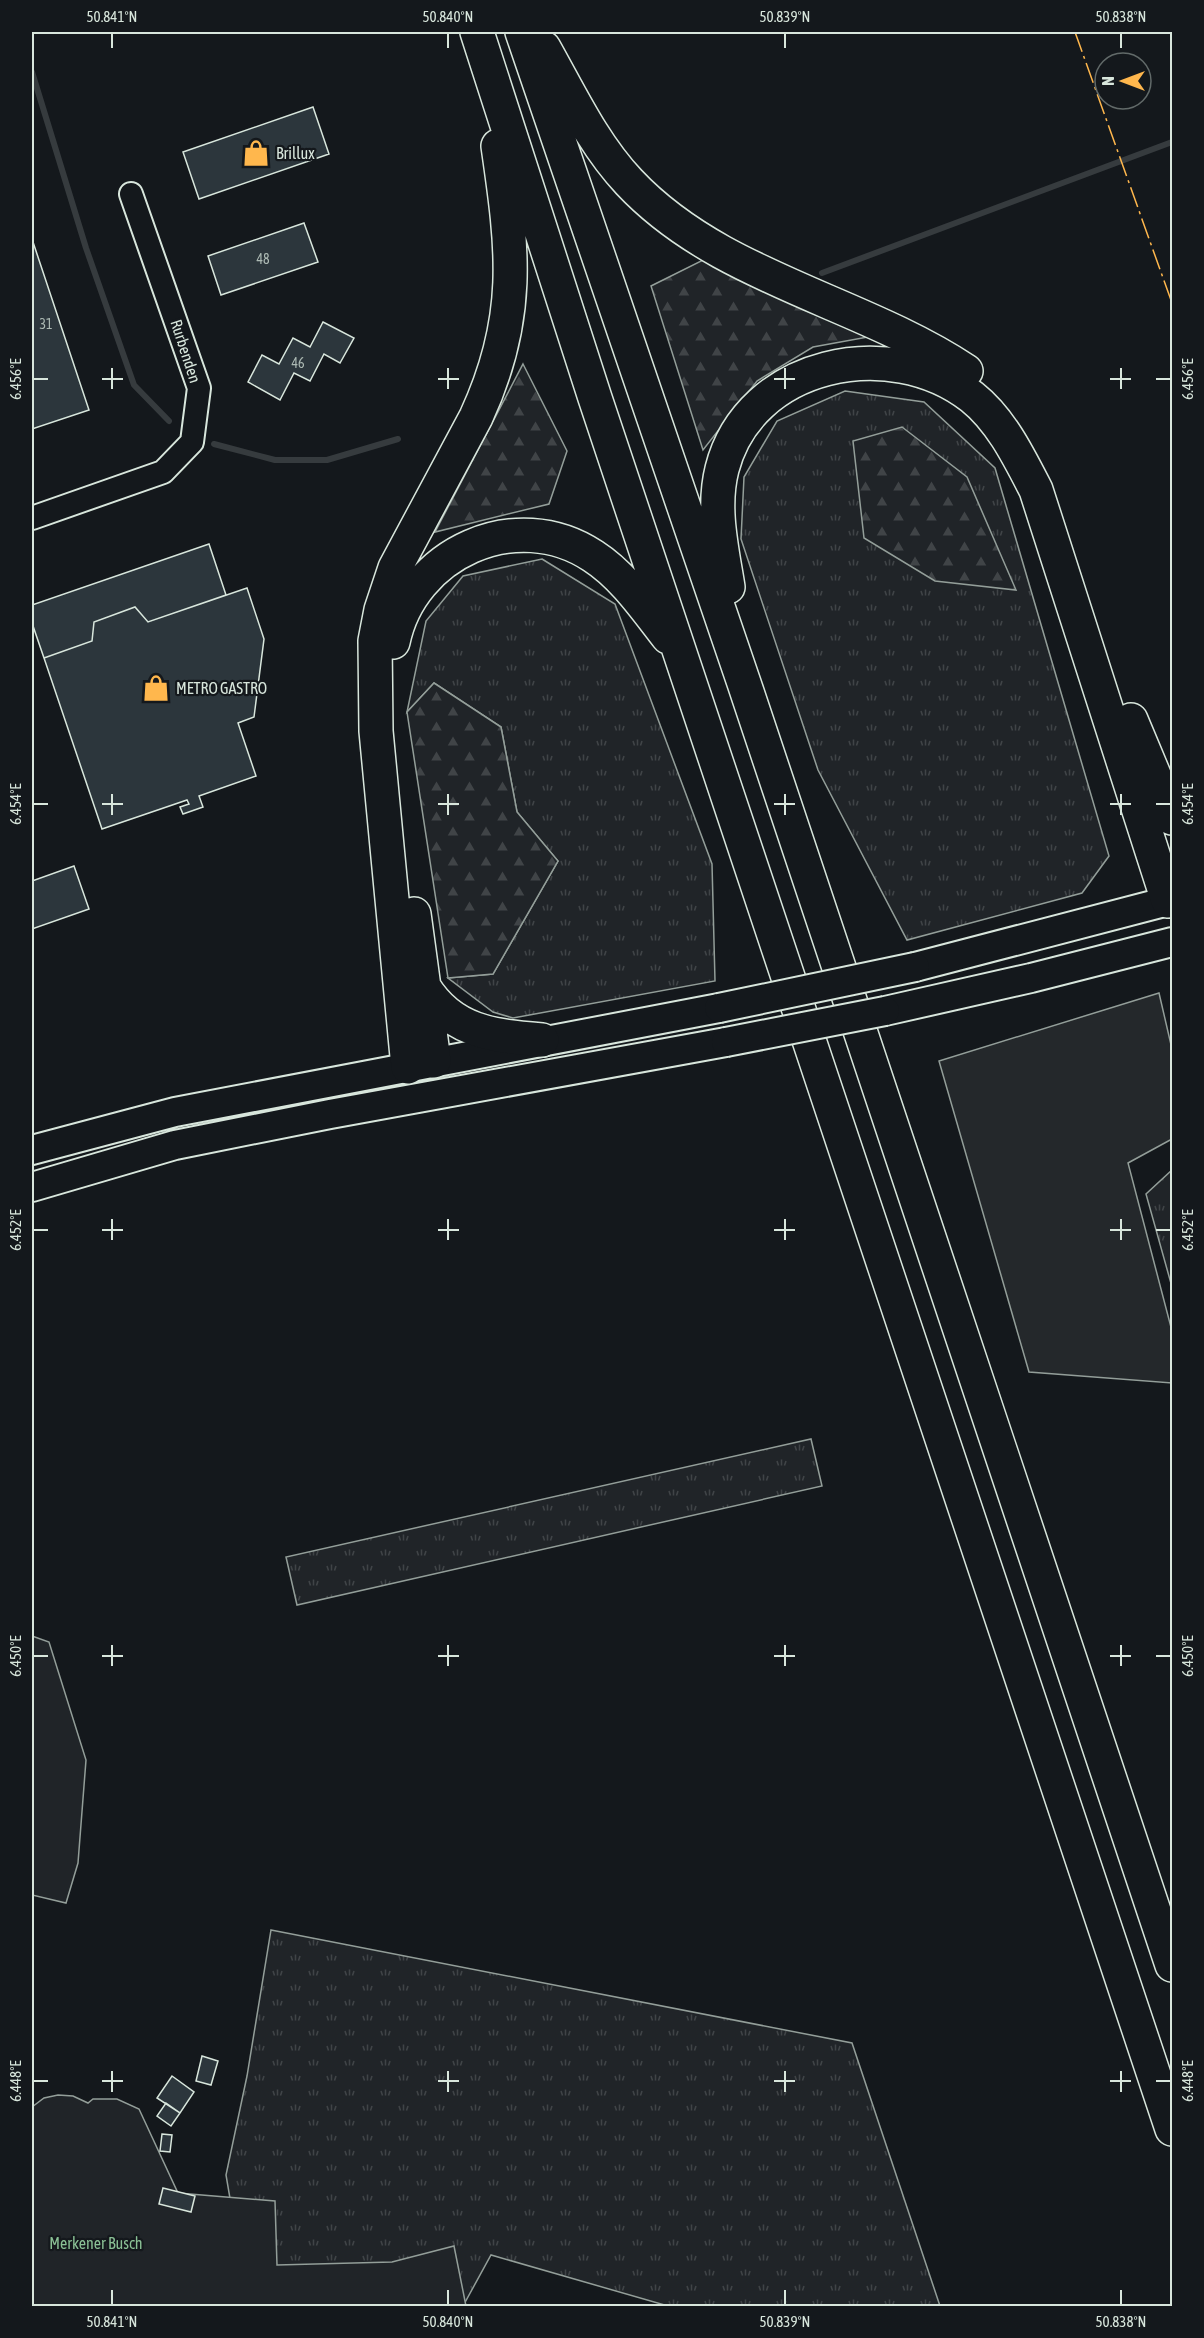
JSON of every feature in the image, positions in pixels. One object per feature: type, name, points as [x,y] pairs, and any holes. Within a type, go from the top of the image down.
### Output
[{"type":"highway","points":[[522,32],[744,683],[1173,1965]]},
{"type":"highway","points":[[535,32],[581,116],[605,153],[630,183],[675,223],[728,255],[929,348],[984,384],[1020,421],[1038,450],[1053,486],[1135,732],[1173,818]]},
{"type":"highway","points":[[480,40],[680,650],[1173,2129]]},
{"type":"highway","points":[[421,1064],[377,741],[374,675],[377,626],[387,588],[413,532],[488,391],[506,327],[511,284],[510,238],[480,40]]},
{"type":"highway","points":[[744,683],[720,536],[719,486],[725,458],[740,431],[763,404],[787,386],[814,372],[854,363],[880,362],[929,373],[971,396],[984,408],[1005,435],[1036,490],[1171,907]]},
{"type":"highway","points":[[421,1064],[424,987],[389,706],[393,640],[401,613],[417,587],[440,563],[482,541],[520,534],[551,538],[582,550],[605,564],[680,650]]},
{"type":"highway","points":[[424,987],[442,1011],[469,1029],[491,1035],[542,1040]]},
{"type":"main road","points":[[32,1150],[175,1112],[542,1040],[719,1008],[915,967],[1171,907]]},
{"type":"main road","points":[[32,1187],[175,1145],[924,1003],[1173,942]]},
{"type":"main road","points":[[421,1064],[431,1095]]},
{"type":"street","name":"Rurbenden","points":[[32,518],[163,472],[192,442],[199,388],[131,194]]},
{"type":"street","points":[[32,1134],[61,1141]]},
{"type":"green space","points":[[705,259],[879,335],[813,347],[757,381],[703,450],[651,286]]},
{"type":"green space","points":[[523,364],[567,451],[549,504],[435,532]]},
{"type":"green space","points":[[845,391],[924,402],[995,468],[1109,856],[1082,893],[907,940],[818,770],[741,539],[744,477],[777,421]]},
{"type":"green space","points":[[902,427],[967,477],[1016,590],[935,581],[864,538],[853,441]]},
{"type":"green space","points":[[542,559],[615,604],[712,864],[715,981],[513,1018],[493,1012],[448,978],[493,974],[558,861],[517,812],[501,727],[434,683],[407,712],[426,621],[463,576]]},
{"type":"green space","points":[[434,683],[501,727],[517,812],[558,861],[493,974],[448,978],[407,712]]},
{"type":"green space","points":[[1172,1170],[1172,1287],[1146,1194]]},
{"type":"green space","points":[[811,1439],[822,1486],[297,1605],[286,1557]]},
{"type":"green space","points":[[32,1636],[49,1642],[86,1760],[78,1863],[66,1903],[32,1895]]},
{"type":"green space","points":[[271,1930],[852,2043],[940,2306],[668,2306],[491,2255],[463,2306],[248,2304],[226,2175],[247,2076]]},
{"type":"green space","name":"Merkener Busch","points":[[58,2095],[73,2096],[88,2103],[93,2099],[117,2099],[139,2109],[178,2193],[275,2201],[277,2265],[392,2262],[454,2246],[466,2306],[32,2306],[32,2107],[44,2098]]},
{"type":"shaded area","points":[[1159,993],[1172,1049],[1172,1139],[1128,1163],[1172,1331],[1172,1383],[1029,1372],[939,1061]]},
{"type":"building","name":"Brillux","points":[[313,107],[329,154],[199,199],[183,152]]},
{"type":"building","points":[[304,223],[318,262],[221,295],[208,256]]},
{"type":"building","points":[[32,239],[89,410],[32,429]]},
{"type":"building","points":[[323,322],[354,338],[340,363],[324,354],[310,381],[294,373],[280,400],[248,382],[262,355],[279,364],[293,338],[310,347]]},
{"type":"building","points":[[209,544],[226,595],[148,622],[135,607],[94,622],[92,641],[44,658],[32,623],[32,605]]},
{"type":"building","name":"METRO GASTRO","points":[[247,588],[264,639],[254,717],[238,723],[256,776],[199,796],[203,807],[183,814],[180,807],[189,804],[187,800],[102,829],[44,658],[92,641],[94,622],[135,607],[148,622]]},
{"type":"building","points":[[74,866],[89,909],[32,929],[32,881]]},
{"type":"building","points":[[202,2056],[218,2061],[211,2085],[196,2081]]},
{"type":"building","points":[[172,2076],[194,2092],[180,2113],[157,2098]]},
{"type":"building","points":[[166,2103],[180,2113],[171,2126],[157,2116]]},
{"type":"building","points":[[162,2134],[172,2135],[170,2152],[160,2151]]},
{"type":"building","points":[[163,2188],[195,2196],[191,2212],[159,2204]]},
{"type":"waterway","points":[[32,72],[86,248],[134,385],[169,421]]},
{"type":"waterway","points":[[822,273],[1172,142]]},
{"type":"waterway","points":[[214,444],[275,460],[327,460],[398,439]]},
{"type":"power","points":[[1075,32],[1172,303]]},
{"type":"place","name":"Brillux","points":[[256,153]]},
{"type":"place","name":"METRO GASTRO","points":[[156,688]]}]
